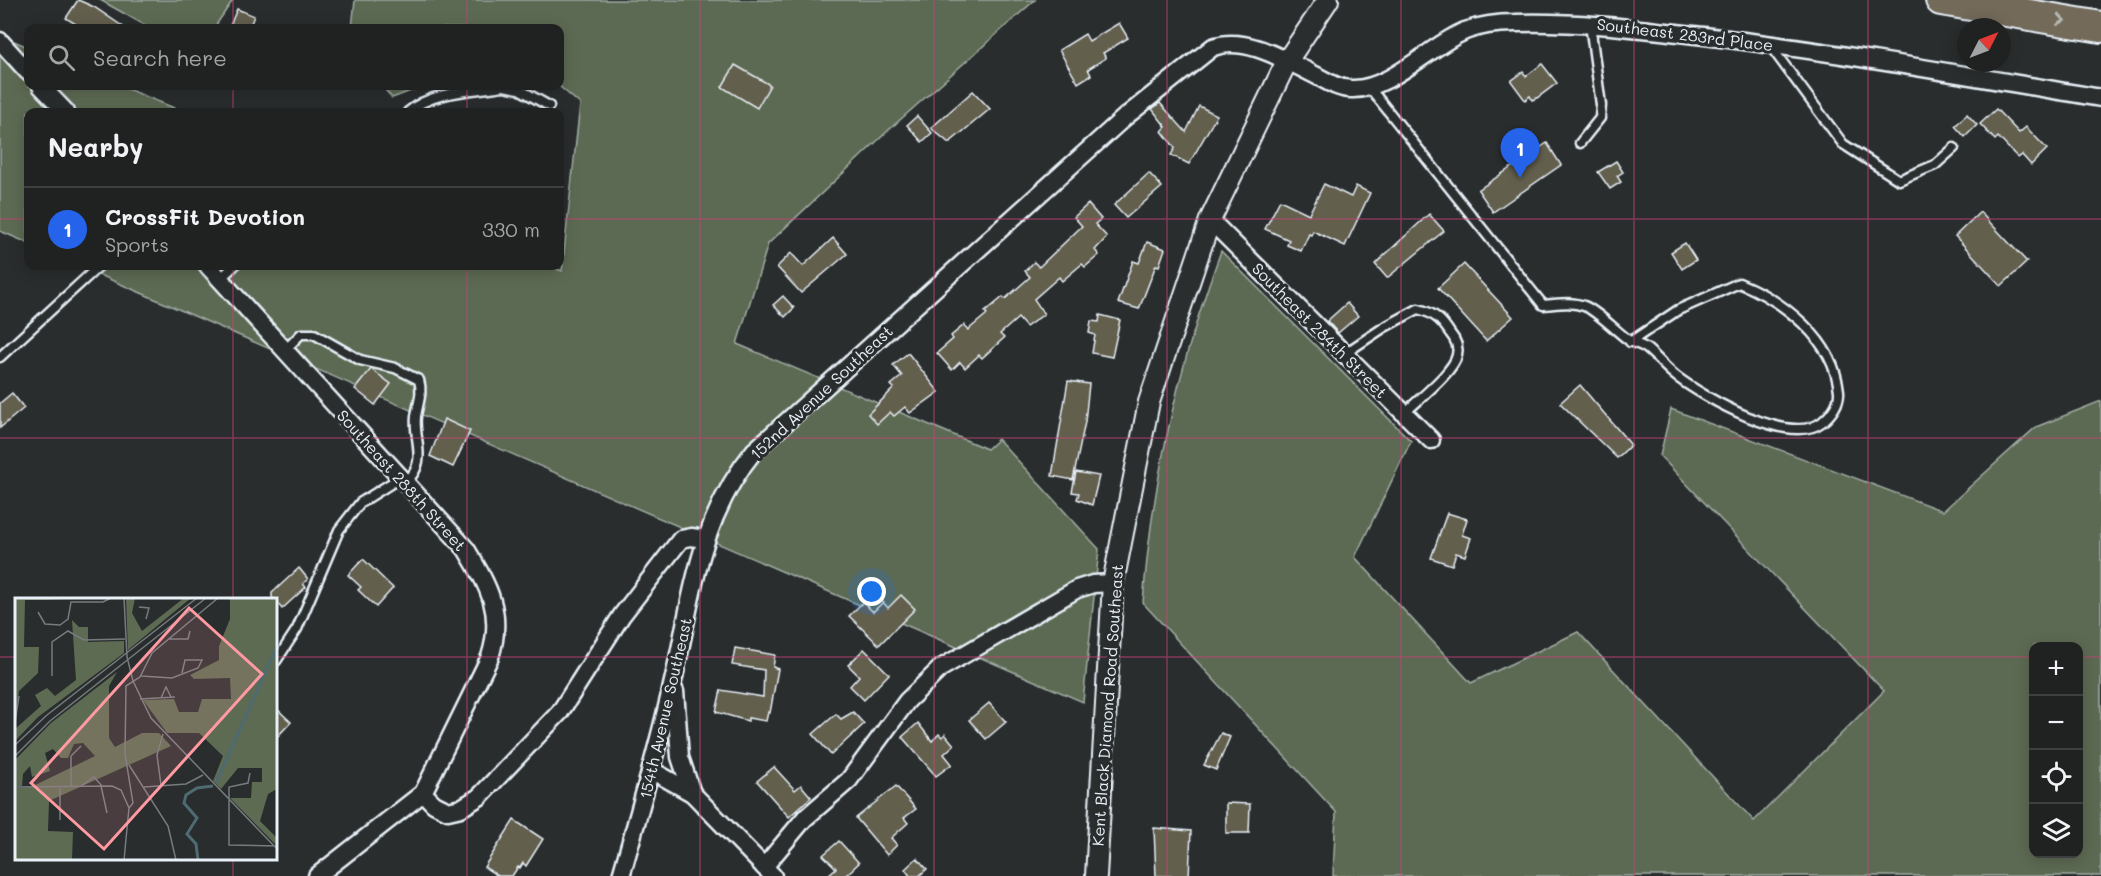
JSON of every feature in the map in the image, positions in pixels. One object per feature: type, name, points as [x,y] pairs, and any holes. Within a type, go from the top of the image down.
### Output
[{"type":"highway","points":[[1941,0],[2101,27]]},
{"type":"street","points":[[1328,0],[1287,61],[1339,87],[1352,90],[1369,87]]},
{"type":"street","name":"Southeast 283rd Place","points":[[1369,87],[1452,38],[1474,28],[1513,23],[1589,23],[1769,44],[2101,98]]},
{"type":"street","points":[[0,41],[24,68]]},
{"type":"street","name":"152nd Avenue Southeast","points":[[705,540],[723,494],[754,451],[1163,85],[1204,53],[1221,44],[1242,45],[1287,61]]},
{"type":"street","name":"Kent Black Diamond Road Southeast","points":[[1096,876],[1113,583],[1149,402],[1210,220],[1287,61]]},
{"type":"street","points":[[45,90],[62,108]]},
{"type":"street","name":"Southeast 284th Street","points":[[1210,220],[1431,440]]},
{"type":"street","name":"Southeast 288th Street","points":[[212,270],[466,549],[482,576],[496,614],[496,637],[490,657],[423,793]]},
{"type":"street","points":[[317,876],[423,793],[434,804],[448,811],[461,808],[479,797],[560,712],[621,615],[681,539],[691,537],[705,540]]},
{"type":"street","name":"154th Avenue Southeast","points":[[621,876],[651,770],[705,540]]},
{"type":"street","points":[[651,770],[692,793],[768,872],[804,819],[849,780],[907,701],[941,668],[1077,589],[1093,584],[1113,583]]},
{"type":"street","points":[[674,676],[680,757],[692,793]]},
{"type":"lane","points":[[1580,143],[1600,118],[1589,23]]},
{"type":"lane","points":[[1769,44],[1843,144],[1899,180],[1935,165],[1954,148]]},
{"type":"lane","points":[[1369,87],[1510,266],[1544,305],[1565,303],[1586,306],[1630,342],[1645,347],[1675,376],[1709,398],[1764,422],[1804,430],[1814,428],[1831,415],[1839,397],[1837,374],[1825,352],[1803,323],[1764,293],[1739,283],[1678,310],[1630,342]]},
{"type":"lane","points":[[413,108],[434,98],[481,90]]},
{"type":"lane","points":[[522,90],[549,106]]},
{"type":"lane","points":[[0,357],[95,270]]},
{"type":"lane","points":[[220,279],[230,270]]},
{"type":"lane","points":[[1344,354],[1383,328],[1418,309],[1433,313],[1444,323],[1456,341],[1457,355],[1451,368],[1404,414]]},
{"type":"lane","points":[[278,657],[297,629],[339,530],[360,503],[411,478],[420,454],[416,418],[422,389],[419,380],[395,368],[360,360],[314,334],[301,334],[285,350]]},
{"type":"green space","points":[[100,0],[233,0],[217,24],[143,24]]},
{"type":"green space","points":[[355,0],[1035,0],[892,127],[768,244],[737,344],[987,449],[998,439],[1099,549],[1083,702],[88,270],[564,270],[580,104],[564,90],[564,24],[352,24]]},
{"type":"green space","points":[[0,35],[24,45],[24,90],[130,90],[174,108],[24,108],[24,241],[0,231]]},
{"type":"green space","points":[[385,90],[413,90],[392,98]]},
{"type":"green space","points":[[1221,251],[1411,441],[1355,557],[1471,683],[1578,632],[1754,821],[1884,691],[1660,456],[1671,409],[1943,511],[2036,427],[2101,401],[2101,876],[1333,876],[1336,812],[1143,603],[1160,468],[1192,337]]},
{"type":"building","points":[[78,0],[94,7],[119,24],[76,24],[66,18]]},
{"type":"building","points":[[237,9],[254,16],[251,24],[231,24]]},
{"type":"building","points":[[1119,23],[1128,38],[1103,53],[1106,58],[1088,69],[1091,75],[1078,83],[1059,50],[1085,34],[1089,41]]},
{"type":"building","points":[[1542,64],[1557,83],[1537,98],[1532,100],[1530,96],[1525,100],[1511,81],[1523,72],[1526,76]]},
{"type":"building","points":[[735,65],[770,85],[757,108],[722,87]]},
{"type":"building","points":[[973,91],[990,109],[949,143],[931,128]]},
{"type":"building","points":[[1160,103],[1186,132],[1199,106],[1217,115],[1189,164],[1171,155],[1175,148],[1162,131],[1166,127],[1152,109]]},
{"type":"building","points":[[1996,109],[2019,133],[2026,127],[2047,149],[2031,165],[2022,155],[2018,158],[1998,137],[1995,140],[1980,124]]},
{"type":"building","points":[[1967,114],[1977,125],[1965,137],[1955,126]]},
{"type":"building","points":[[917,116],[932,133],[922,142],[907,125]]},
{"type":"building","points":[[1547,143],[1561,165],[1493,212],[1478,190]]},
{"type":"building","points":[[1616,161],[1623,172],[1617,176],[1621,182],[1610,189],[1598,172]]},
{"type":"building","points":[[1149,173],[1162,187],[1126,218],[1114,205]]},
{"type":"building","points":[[1324,184],[1351,197],[1356,186],[1370,193],[1345,246],[1313,231],[1311,235],[1309,234],[1301,251],[1287,245],[1289,240],[1265,229],[1280,200],[1309,214]]},
{"type":"building","points":[[1088,204],[1101,219],[1095,224],[1107,237],[1095,250],[1099,255],[1085,267],[1082,264],[1062,281],[1059,277],[1034,299],[1044,314],[1026,327],[1018,318],[1000,334],[1004,338],[982,358],[979,355],[965,368],[960,362],[952,370],[937,353],[964,325],[968,330],[987,314],[985,312],[1003,297],[1005,299],[1030,277],[1025,271],[1034,262],[1039,267],[1082,226],[1074,217]]},
{"type":"building","points":[[1980,212],[2027,262],[2001,286],[1955,236]]},
{"type":"building","points":[[1429,214],[1444,231],[1387,278],[1375,264]]},
{"type":"building","points":[[833,238],[847,254],[801,293],[777,267],[791,253],[803,266]]},
{"type":"building","points":[[1147,242],[1165,249],[1159,266],[1156,265],[1139,309],[1118,303],[1133,261],[1139,263]]},
{"type":"building","points":[[1685,243],[1696,260],[1682,269],[1671,252]]},
{"type":"building","points":[[1464,264],[1513,317],[1486,341],[1438,288]]},
{"type":"building","points":[[783,296],[794,308],[785,317],[773,305]]},
{"type":"building","points":[[1347,303],[1358,316],[1338,333],[1327,321]]},
{"type":"building","points":[[1100,315],[1120,320],[1112,357],[1092,353],[1095,335],[1089,333],[1091,321],[1099,322]]},
{"type":"building","points":[[908,353],[939,392],[910,413],[905,407],[894,416],[890,412],[877,424],[868,414],[894,388],[891,385],[902,376],[893,365]]},
{"type":"building","points":[[371,369],[391,384],[375,405],[355,389]]},
{"type":"building","points":[[1068,381],[1089,384],[1085,422],[1073,480],[1052,476]]},
{"type":"building","points":[[1580,385],[1631,445],[1617,458],[1560,403]]},
{"type":"building","points":[[12,393],[24,408],[0,428],[0,403]]},
{"type":"building","points":[[444,419],[470,431],[453,467],[430,456]]},
{"type":"building","points":[[1076,472],[1099,476],[1092,505],[1077,499],[1079,493],[1072,492]]},
{"type":"building","points":[[1447,513],[1467,519],[1462,535],[1471,538],[1465,556],[1456,553],[1452,565],[1431,558]]},
{"type":"building","points":[[363,559],[393,588],[376,607],[358,590],[361,587],[348,575]]},
{"type":"building","points":[[299,568],[308,579],[303,584],[306,587],[282,609],[278,604],[278,598],[273,598],[272,593]]},
{"type":"building","points":[[901,595],[915,609],[879,645],[849,616],[863,602],[873,612],[883,602],[888,608]]},
{"type":"building","points":[[735,648],[775,655],[773,667],[778,669],[770,713],[768,712],[766,721],[748,718],[748,721],[716,712],[721,690],[763,697],[764,670],[732,665]]},
{"type":"building","points":[[864,649],[889,674],[864,700],[850,686],[859,676],[848,665]]},
{"type":"building","points":[[989,703],[1006,722],[986,739],[969,720]]},
{"type":"building","points":[[278,710],[291,722],[278,736]]},
{"type":"building","points":[[853,712],[864,724],[831,755],[813,734],[836,714],[841,719]]},
{"type":"building","points":[[918,723],[932,741],[939,734],[942,737],[945,734],[954,745],[944,754],[952,764],[936,776],[902,737]]},
{"type":"building","points":[[1221,733],[1230,737],[1216,770],[1204,765]]},
{"type":"building","points":[[774,767],[795,790],[801,785],[811,797],[789,817],[757,781]]},
{"type":"building","points":[[896,786],[916,809],[904,818],[908,823],[891,838],[897,845],[887,855],[856,818]]},
{"type":"building","points":[[1226,803],[1250,804],[1249,833],[1226,833]]},
{"type":"building","points":[[514,820],[543,839],[526,866],[523,863],[512,876],[498,876],[484,867]]},
{"type":"building","points":[[1154,828],[1191,831],[1189,876],[1156,876]]},
{"type":"building","points":[[839,841],[859,863],[845,876],[827,876],[836,868],[823,855]]},
{"type":"building","points":[[917,858],[927,869],[919,876],[910,876],[905,869]]},
{"type":"place","name":"CrossFit Devotion","points":[[1520,178]]}]
